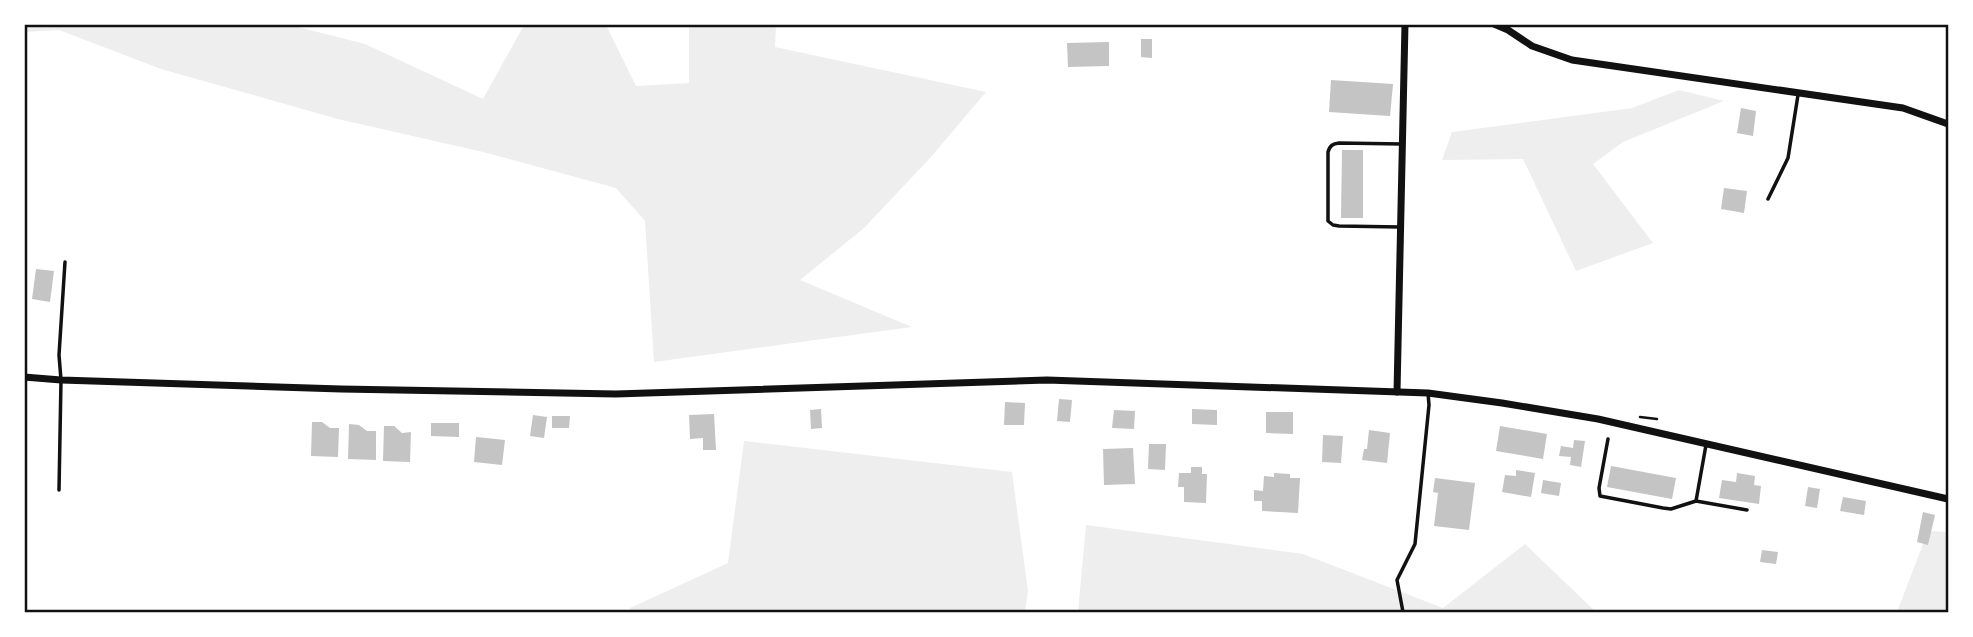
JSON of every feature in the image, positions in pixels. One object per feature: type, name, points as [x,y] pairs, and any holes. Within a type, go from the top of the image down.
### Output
[{"type":"street","points":[[1397,392],[1405,24]]},
{"type":"street","points":[[1494,24],[1531,46],[1572,60],[1903,108],[1948,124]]},
{"type":"street","points":[[24,377],[355,390],[617,394],[1047,380],[1428,393],[1598,419],[1948,499]]},
{"type":"lane","points":[[1768,199],[1788,158],[1798,93]]},
{"type":"lane","points":[[1400,227],[1339,226],[1328,221],[1328,152],[1329,147],[1339,143],[1402,144]]},
{"type":"lane","points":[[59,490],[59,355],[65,262]]},
{"type":"lane","points":[[1403,612],[1397,580],[1415,544],[1428,393]]},
{"type":"lane","points":[[1608,439],[1599,488],[1600,496],[1671,509],[1696,501],[1747,510]]},
{"type":"lane","points":[[1696,501],[1706,443]]},
{"type":"shaded area","points":[[24,25],[290,25],[365,44],[483,99],[524,25],[606,25],[636,86],[689,83],[689,25],[776,25],[775,47],[986,92],[931,157],[864,228],[800,280],[912,327],[654,362],[645,221],[616,188],[483,152],[338,119],[161,69],[59,30],[25,32]]},
{"type":"shaded area","points":[[1679,90],[1724,101],[1623,142],[1593,164],[1653,243],[1576,271],[1523,159],[1442,160],[1452,132],[1632,108]]},
{"type":"shaded area","points":[[744,441],[1012,472],[1028,591],[1025,612],[629,612],[630,608],[728,563]]},
{"type":"shaded area","points":[[1086,525],[1303,554],[1443,608],[1525,544],[1596,612],[1078,612]]},
{"type":"shaded area","points":[[1928,531],[1948,532],[1948,612],[1897,612]]},
{"type":"building","points":[[1141,39],[1152,39],[1152,58],[1141,57]]},
{"type":"building","points":[[1109,42],[1109,66],[1068,67],[1067,43]]},
{"type":"building","points":[[1331,80],[1393,84],[1390,116],[1329,112]]},
{"type":"building","points":[[1741,108],[1756,111],[1753,136],[1737,133]]},
{"type":"building","points":[[1342,150],[1363,150],[1363,218],[1341,218]]},
{"type":"building","points":[[1724,188],[1747,191],[1744,213],[1721,209]]},
{"type":"building","points":[[36,269],[54,271],[50,302],[32,299]]},
{"type":"building","points":[[1059,399],[1072,400],[1070,422],[1057,421]]},
{"type":"building","points":[[1005,402],[1025,403],[1024,425],[1004,425]]},
{"type":"building","points":[[821,409],[822,428],[811,429],[810,410]]},
{"type":"building","points":[[1192,409],[1217,410],[1217,425],[1192,424]]},
{"type":"building","points":[[1114,410],[1135,411],[1134,429],[1112,428]]},
{"type":"building","points":[[1266,412],[1293,412],[1293,434],[1266,433]]},
{"type":"building","points":[[714,414],[716,450],[703,450],[703,438],[690,439],[689,415]]},
{"type":"building","points":[[533,415],[547,417],[544,438],[530,436]]},
{"type":"building","points":[[552,416],[570,416],[569,428],[552,428]]},
{"type":"building","points":[[312,422],[322,422],[330,428],[339,428],[338,457],[311,456]]},
{"type":"building","points":[[431,423],[459,423],[459,437],[431,436]]},
{"type":"building","points":[[349,424],[359,425],[367,431],[376,431],[376,460],[348,459]]},
{"type":"building","points":[[384,426],[394,426],[402,433],[411,432],[410,462],[383,461]]},
{"type":"building","points":[[1500,426],[1547,434],[1543,459],[1496,451]]},
{"type":"building","points":[[1369,430],[1390,433],[1387,463],[1362,460],[1364,449],[1367,449]]},
{"type":"building","points":[[1323,435],[1343,436],[1341,463],[1322,462]]},
{"type":"building","points":[[476,437],[505,440],[502,465],[474,462]]},
{"type":"building","points":[[1574,440],[1585,441],[1581,467],[1570,465],[1571,457],[1559,456],[1561,446],[1573,448]]},
{"type":"building","points":[[1149,444],[1166,444],[1165,470],[1148,469]]},
{"type":"building","points":[[1133,448],[1135,484],[1104,485],[1103,449]]},
{"type":"building","points":[[1611,466],[1676,478],[1672,499],[1607,487]]},
{"type":"building","points":[[1191,467],[1202,467],[1202,474],[1207,474],[1206,503],[1184,502],[1184,487],[1178,487],[1179,473],[1191,473]]},
{"type":"building","points":[[1516,470],[1535,473],[1531,497],[1502,492],[1505,475],[1516,476]]},
{"type":"building","points":[[1274,473],[1300,478],[1298,513],[1262,511],[1262,501],[1254,501],[1254,490],[1263,491],[1264,476],[1274,477]]},
{"type":"building","points":[[1737,473],[1755,476],[1754,485],[1761,486],[1759,504],[1719,498],[1722,480],[1736,482]]},
{"type":"building","points":[[1435,478],[1475,483],[1469,530],[1434,526],[1438,493],[1433,492]]},
{"type":"building","points":[[1543,480],[1561,483],[1559,496],[1541,493]]},
{"type":"building","points":[[1808,487],[1820,489],[1817,508],[1805,506]]},
{"type":"building","points":[[1843,497],[1866,501],[1864,515],[1840,511]]},
{"type":"building","points":[[1923,512],[1935,515],[1928,545],[1917,542]]},
{"type":"building","points":[[1762,550],[1778,552],[1776,564],[1760,562]]}]
